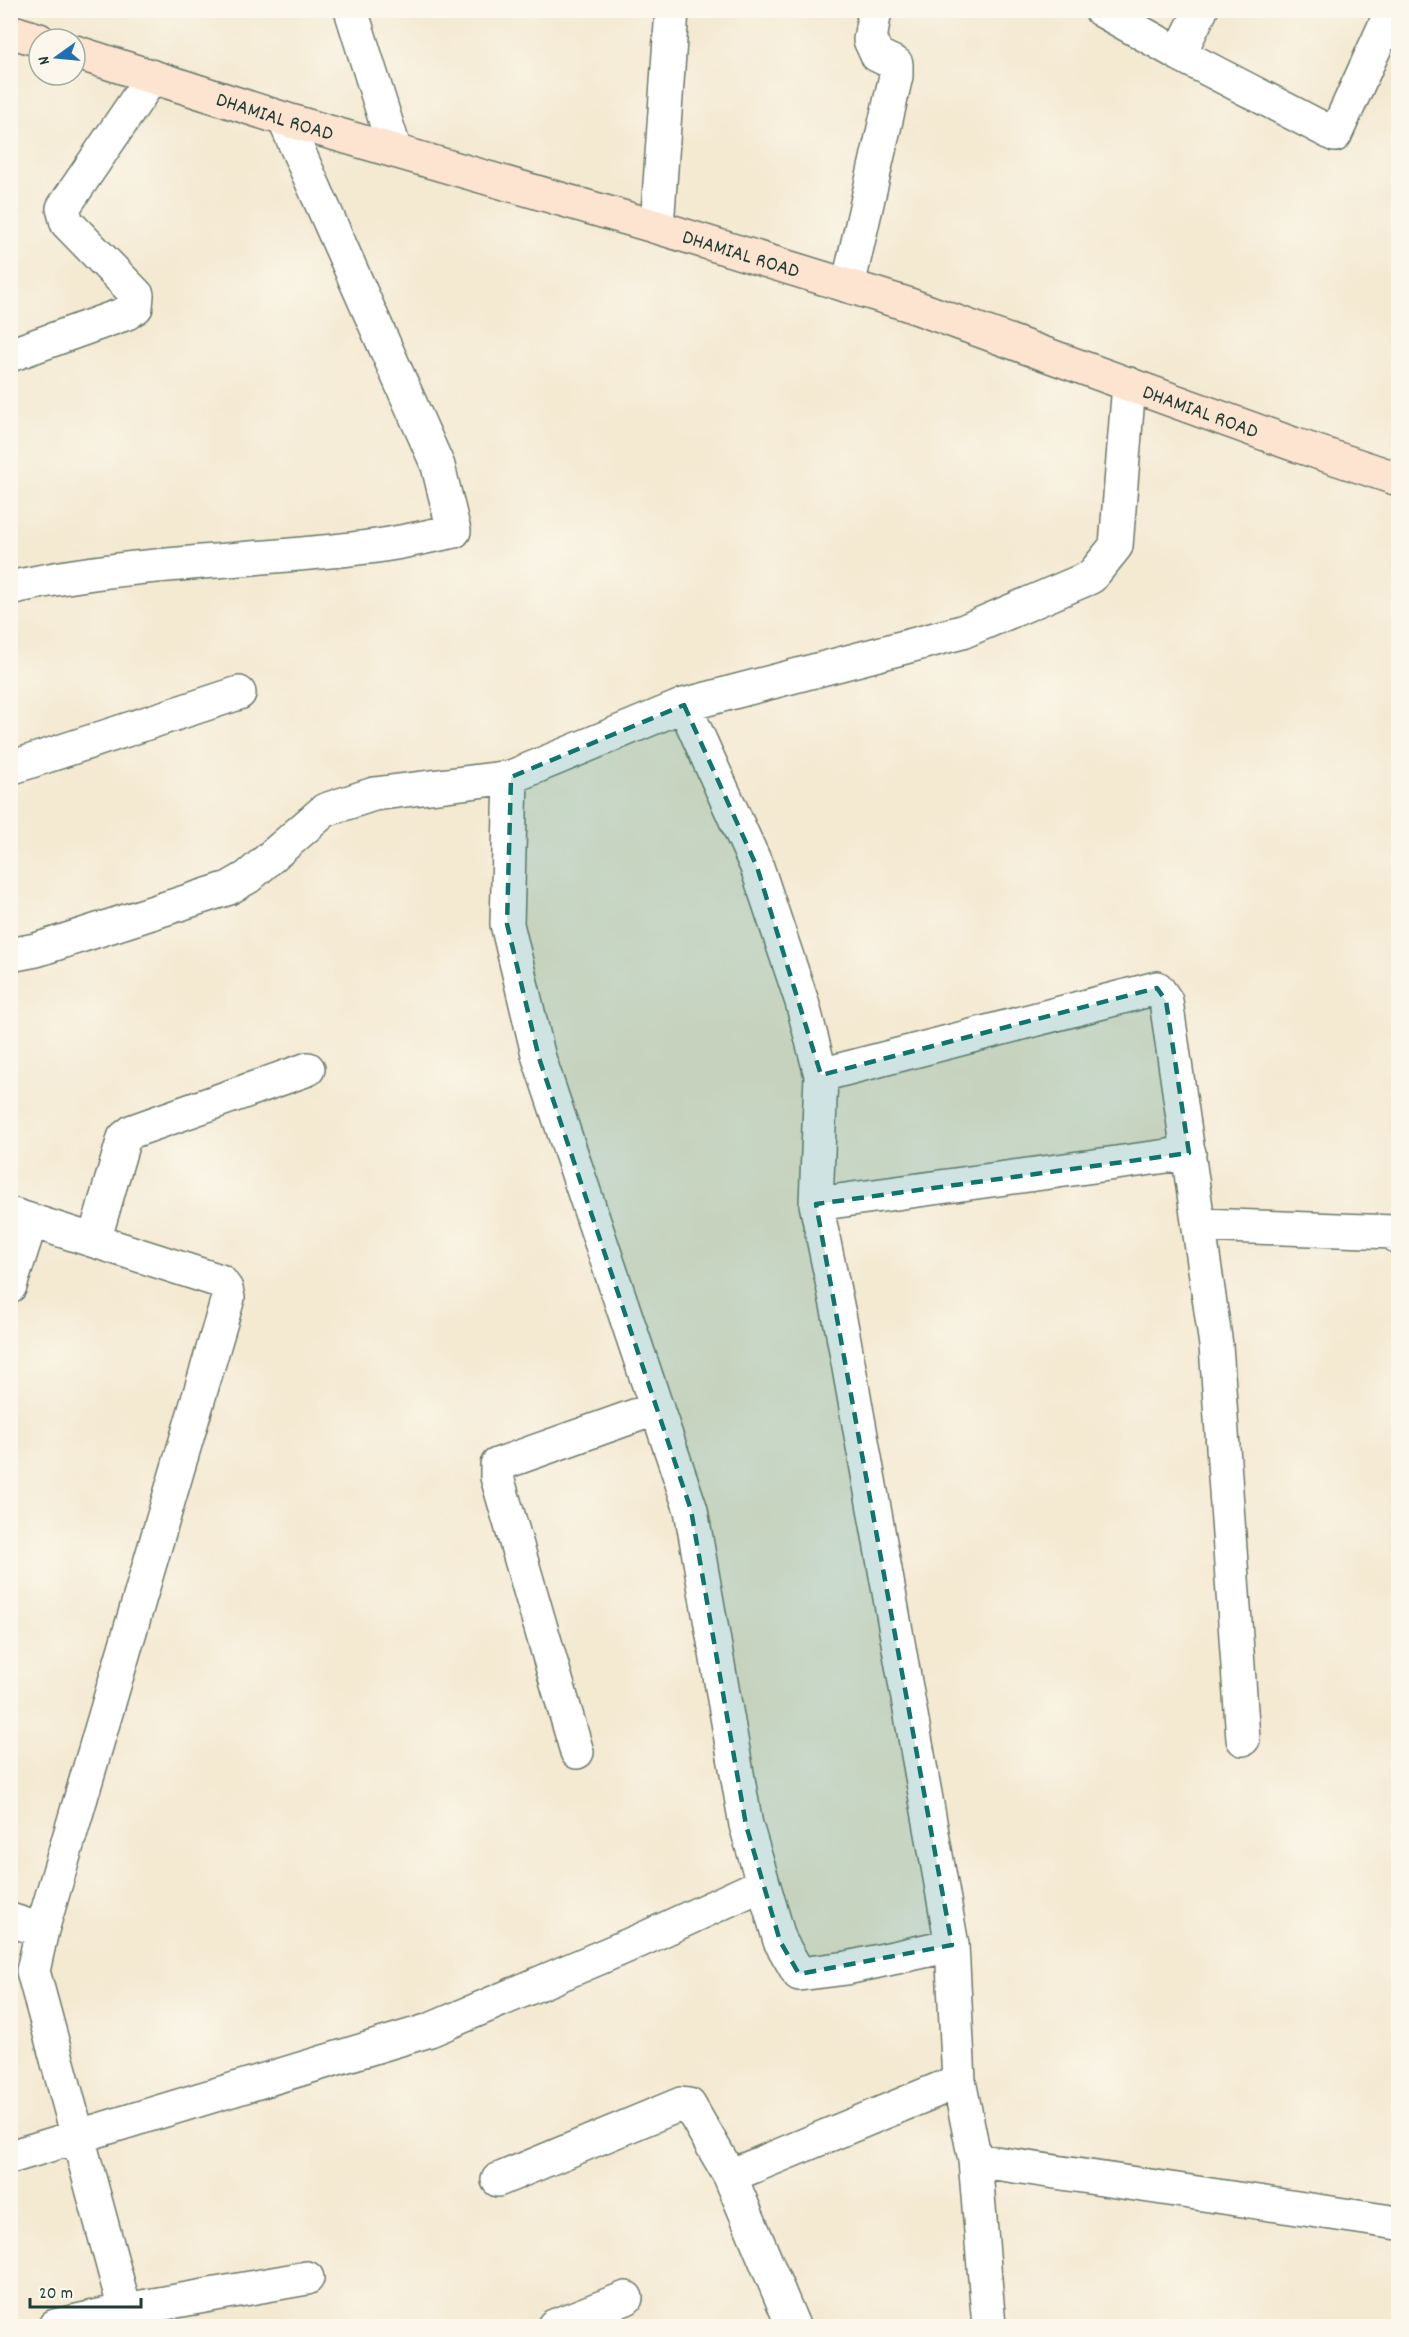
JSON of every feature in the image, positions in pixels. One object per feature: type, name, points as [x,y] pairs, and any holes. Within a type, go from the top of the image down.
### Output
[{"type":"main road","points":[[10,31],[27,36]]},
{"type":"main road","name":"DHAMIAL ROAD","points":[[87,56],[284,119],[657,226],[907,304],[1293,444],[1398,479]]},
{"type":"street","points":[[351,10],[395,152]]},
{"type":"street","points":[[657,226],[672,10]]},
{"type":"street","points":[[848,286],[896,76],[896,64],[877,55],[870,40],[875,10]]},
{"type":"street","points":[[1101,10],[1179,54],[1335,135],[1392,10]]},
{"type":"street","points":[[1179,54],[1201,10]]},
{"type":"street","points":[[10,355],[127,313],[136,307],[137,295],[67,223],[63,208],[152,77]]},
{"type":"street","points":[[10,588],[44,580],[138,569],[370,547],[454,531],[438,466],[284,119]]},
{"type":"street","points":[[10,955],[36,950],[229,888],[248,877],[325,810],[374,794],[511,777],[684,705],[962,632],[1091,578],[1116,546],[1129,384]]},
{"type":"street","points":[[10,768],[239,693]]},
{"type":"street","points":[[684,705],[757,867],[802,1002],[821,1075],[816,1204],[842,1329],[951,1945],[959,2081],[975,2160],[989,2326]]},
{"type":"street","points":[[511,777],[507,924],[538,1058],[692,1510],[746,1825],[780,1941],[799,1974],[847,1968],[951,1945]]},
{"type":"street","points":[[821,1075],[1157,988],[1166,1001],[1216,1345],[1243,1739]]},
{"type":"street","points":[[94,1241],[124,1138],[133,1131],[308,1070]]},
{"type":"street","points":[[816,1204],[1189,1153]]},
{"type":"street","points":[[10,1286],[21,1217],[220,1281],[226,1289],[228,1298],[42,1930],[33,1971],[129,2318]]},
{"type":"street","points":[[1199,1225],[1394,1233],[1398,1237]]},
{"type":"street","points":[[578,1752],[497,1477],[497,1465],[657,1407]]},
{"type":"street","points":[[10,2157],[430,2030],[641,1940],[763,1884]]},
{"type":"street","points":[[10,1920],[42,1930]]},
{"type":"street","points":[[730,2176],[959,2081]]},
{"type":"street","points":[[498,2181],[681,2103],[689,2105],[730,2176],[793,2326]]},
{"type":"street","points":[[975,2160],[1398,2223]]},
{"type":"street","points":[[55,2326],[129,2318],[307,2278]]},
{"type":"street","points":[[554,2326],[626,2298]]},
{"type":"highlighted area","points":[[684,705],[757,867],[821,1075],[1157,988],[1166,1001],[1189,1153],[816,1204],[952,1945],[799,1974],[780,1941],[746,1825],[691,1510],[539,1058],[507,924],[511,777]]}]
